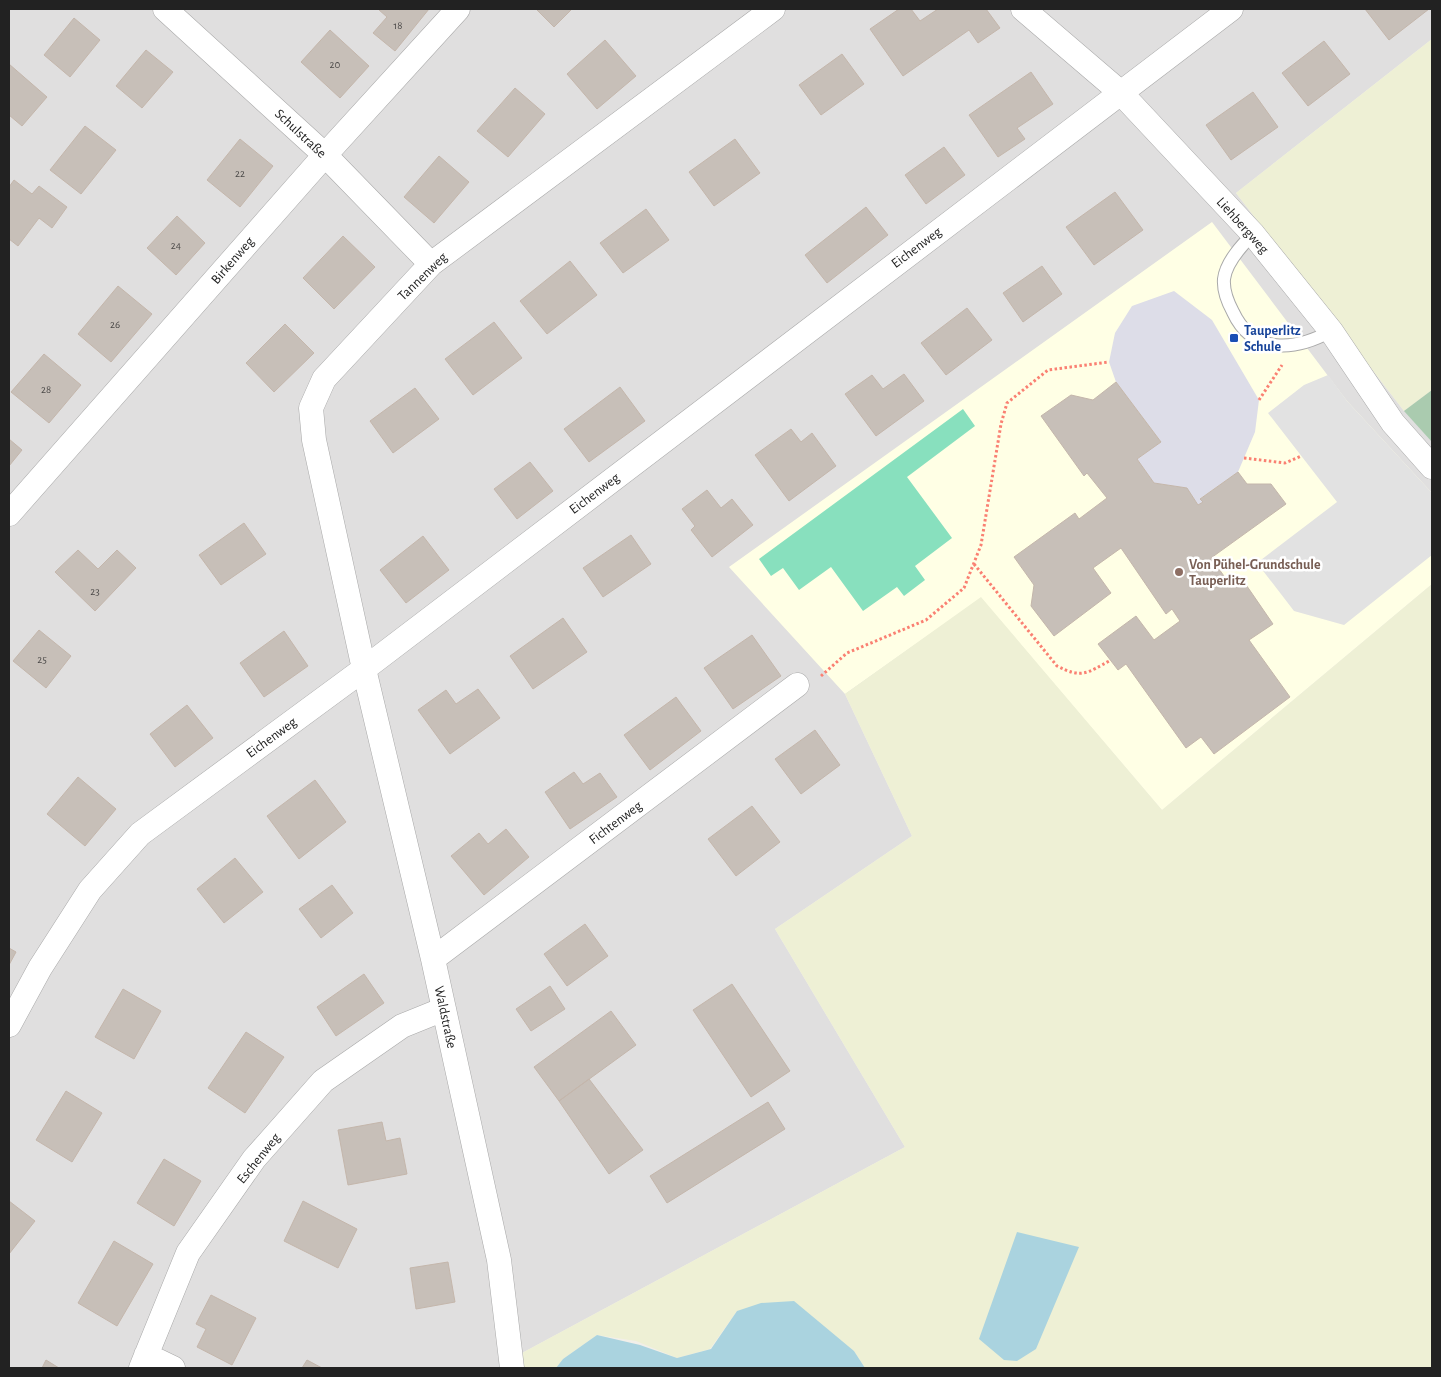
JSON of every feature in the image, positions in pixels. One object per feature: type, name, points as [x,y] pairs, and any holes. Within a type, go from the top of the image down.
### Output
[{"type":"street","name":"Schulstraße","points":[[164,9],[325,155],[431,264]]},
{"type":"street","name":"Birkenweg","points":[[9,514],[325,155],[458,9]]},
{"type":"street","name":"Tannenweg","points":[[364,669],[314,440],[311,408],[324,379],[431,264],[773,9]]},
{"type":"street","name":"Liehbergweg","points":[[1024,9],[1120,92],[1253,234],[1331,331],[1393,423],[1432,467]]},
{"type":"street","name":"Eichenweg","points":[[9,1025],[40,968],[90,890],[140,834],[364,669],[1231,9]]},
{"type":"street","name":"Waldstraße","points":[[364,669],[433,959],[499,1260],[512,1368]]},
{"type":"street","name":"Fichtenweg","points":[[433,959],[797,685]]},
{"type":"street","name":"Eschenweg","points":[[144,1362],[188,1253],[254,1159],[323,1081],[402,1026],[444,1009]]},
{"type":"street","points":[[144,1362],[173,1368]]},
{"type":"lane","points":[[1253,234],[1242,245],[1224,278],[1226,298],[1236,319],[1254,339],[1276,346],[1300,345],[1331,331]]},
{"type":"path","points":[[1259,400],[1281,368],[1283,345]]},
{"type":"path","points":[[797,685],[818,679],[847,653],[926,620],[964,588],[982,545],[1006,403],[1048,370],[1110,362]]},
{"type":"path","points":[[1244,458],[1285,463],[1301,456]]},
{"type":"path","points":[[974,564],[1056,666],[1074,675],[1088,672],[1110,660]]},
{"type":"shaded area","points":[[9,9],[1432,9],[1432,39],[1236,193],[1404,411],[1432,390],[1432,584],[845,694],[912,836],[775,929],[905,1147],[522,1353],[523,1368],[9,1368]]},
{"type":"shaded area","points":[[1432,39],[1432,390],[1404,411],[1236,193]]},
{"type":"shaded area","points":[[1212,222],[1347,401],[1432,493],[1432,584],[1162,810],[981,598],[845,694],[729,567]]},
{"type":"shaded area","points":[[1174,291],[1212,320],[1259,400],[1255,432],[1238,472],[1201,498],[1203,502],[1198,505],[1187,488],[1154,483],[1137,459],[1161,442],[1116,382],[1109,362],[1115,333],[1132,306]]},
{"type":"shaded area","points":[[1328,375],[1347,401],[1432,493],[1432,555],[1344,625],[1294,611],[1257,563],[1337,502],[1268,413],[1304,385]]},
{"type":"shaded area","points":[[1432,390],[1432,442],[1404,411]]},
{"type":"shaded area","points":[[1432,584],[1432,1368],[865,1368],[854,1351],[737,1311],[710,1349],[677,1358],[636,1341],[597,1335],[563,1359],[556,1368],[523,1368],[522,1353],[905,1147],[775,929],[912,836],[845,694],[981,597],[1162,810]]},
{"type":"green space","points":[[963,409],[975,426],[907,477],[952,538],[915,566],[925,580],[904,596],[897,587],[863,611],[831,567],[799,590],[783,568],[771,576],[759,559]]},
{"type":"water","points":[[1017,1232],[1079,1247],[1036,1349],[1017,1361],[1004,1360],[979,1339]]},
{"type":"water","points":[[794,1301],[854,1351],[865,1368],[556,1368],[563,1359],[597,1335],[640,1345],[677,1358],[711,1349],[737,1311],[761,1303]]},
{"type":"building","points":[[378,9],[429,9],[395,51],[373,33],[387,17]]},
{"type":"building","points":[[536,9],[572,9],[554,27]]},
{"type":"building","points":[[899,9],[911,9],[920,21],[938,9],[986,9],[1000,28],[978,43],[969,30],[903,76],[870,29]]},
{"type":"building","points":[[1365,9],[1429,9],[1389,40]]},
{"type":"building","points":[[74,18],[100,40],[70,77],[44,55]]},
{"type":"building","points":[[330,30],[369,66],[340,98],[301,62]]},
{"type":"building","points":[[605,40],[636,76],[597,109],[567,74]]},
{"type":"building","points":[[1324,41],[1350,74],[1308,106],[1282,73]]},
{"type":"building","points":[[146,50],[173,72],[142,108],[116,86]]},
{"type":"building","points":[[842,54],[864,84],[821,115],[799,85]]},
{"type":"building","points":[[9,64],[47,97],[22,126],[9,115]]},
{"type":"building","points":[[1031,72],[1053,104],[1017,128],[1025,139],[998,157],[969,115]]},
{"type":"building","points":[[515,88],[545,114],[508,157],[477,131]]},
{"type":"building","points":[[1253,92],[1278,127],[1231,160],[1206,125]]},
{"type":"building","points":[[85,126],[116,150],[81,194],[50,170]]},
{"type":"building","points":[[240,139],[273,166],[240,207],[207,180]]},
{"type":"building","points":[[735,139],[760,173],[714,206],[689,172]]},
{"type":"building","points":[[944,147],[965,175],[926,204],[905,175]]},
{"type":"building","points":[[439,156],[469,182],[434,223],[404,197]]},
{"type":"building","points":[[14,180],[32,194],[39,186],[67,207],[52,228],[39,218],[18,246],[9,239],[9,187]]},
{"type":"building","points":[[1115,192],[1143,230],[1094,265],[1066,227]]},
{"type":"building","points":[[866,207],[888,235],[827,283],[805,255]]},
{"type":"building","points":[[646,209],[669,240],[623,273],[600,243]]},
{"type":"building","points":[[177,216],[205,243],[176,275],[147,248]]},
{"type":"building","points":[[343,236],[375,267],[334,309],[303,278]]},
{"type":"building","points":[[570,261],[597,295],[547,334],[520,301]]},
{"type":"building","points":[[1042,266],[1062,294],[1023,322],[1003,293]]},
{"type":"building","points":[[118,286],[152,314],[111,362],[78,334]]},
{"type":"building","points":[[967,308],[992,340],[946,375],[921,343]]},
{"type":"building","points":[[494,322],[522,358],[473,395],[445,359]]},
{"type":"building","points":[[285,324],[314,353],[274,392],[246,363]]},
{"type":"building","points":[[44,354],[81,385],[49,423],[11,392]]},
{"type":"building","points":[[904,374],[924,401],[876,436],[845,394],[872,375],[883,389]]},
{"type":"building","name":"Von Pühel-Grundschule Tauperlitz","points":[[1116,382],[1161,442],[1137,459],[1154,483],[1187,488],[1198,505],[1203,502],[1200,499],[1238,472],[1247,484],[1271,484],[1286,504],[1211,558],[1229,583],[1240,576],[1273,624],[1249,640],[1290,697],[1214,754],[1201,737],[1186,748],[1126,664],[1118,670],[1098,644],[1136,616],[1154,640],[1180,621],[1172,609],[1166,614],[1121,548],[1093,568],[1111,593],[1054,636],[1031,606],[1034,585],[1014,557],[1075,513],[1079,519],[1107,498],[1087,473],[1084,476],[1041,416],[1071,395],[1093,400]]},
{"type":"building","points":[[620,387],[645,421],[589,462],[564,429]]},
{"type":"building","points":[[415,388],[439,419],[393,453],[370,421]]},
{"type":"building","points":[[791,429],[801,442],[812,433],[836,466],[789,501],[755,455]]},
{"type":"building","points":[[9,439],[22,450],[9,466]]},
{"type":"building","points":[[530,462],[553,491],[517,519],[494,489]]},
{"type":"building","points":[[707,490],[721,508],[732,499],[753,525],[712,557],[691,530],[695,526],[682,509]]},
{"type":"building","points":[[244,523],[266,554],[221,585],[199,555]]},
{"type":"building","points":[[631,535],[651,564],[603,597],[583,568]]},
{"type":"building","points":[[423,536],[449,570],[406,603],[380,570]]},
{"type":"building","points":[[78,550],[98,569],[117,550],[136,568],[95,611],[55,572]]},
{"type":"building","points":[[563,618],[587,652],[533,689],[510,656]]},
{"type":"building","points":[[39,630],[71,656],[46,688],[13,661]]},
{"type":"building","points":[[284,631],[308,666],[264,697],[240,663]]},
{"type":"building","points":[[752,635],[781,676],[733,709],[704,668]]},
{"type":"building","points":[[478,689],[500,718],[450,754],[418,710],[446,690],[456,704]]},
{"type":"building","points":[[676,697],[701,731],[650,770],[624,735]]},
{"type":"building","points":[[187,705],[213,738],[175,767],[150,734]]},
{"type":"building","points":[[815,730],[840,765],[801,794],[775,759]]},
{"type":"building","points":[[574,772],[583,784],[600,773],[617,797],[570,829],[545,792]]},
{"type":"building","points":[[78,777],[116,809],[85,846],[47,814]]},
{"type":"building","points":[[315,780],[346,822],[299,859],[267,816]]},
{"type":"building","points":[[752,806],[780,842],[736,876],[708,839]]},
{"type":"building","points":[[506,829],[529,857],[484,895],[451,856],[479,833],[488,844]]},
{"type":"building","points":[[235,858],[263,892],[224,923],[197,889]]},
{"type":"building","points":[[332,885],[353,913],[321,938],[299,909]]},
{"type":"building","points":[[585,924],[608,956],[567,986],[544,954]]},
{"type":"building","points":[[9,948],[16,952],[9,965]]},
{"type":"building","points":[[364,974],[384,1003],[336,1036],[317,1007]]},
{"type":"building","points":[[732,984],[790,1071],[751,1097],[693,1010]]},
{"type":"building","points":[[550,986],[565,1009],[531,1031],[516,1009]]},
{"type":"building","points":[[123,989],[161,1011],[134,1059],[95,1037]]},
{"type":"building","points":[[611,1011],[636,1045],[559,1101],[534,1067]]},
{"type":"building","points":[[246,1032],[284,1057],[245,1113],[208,1088]]},
{"type":"building","points":[[589,1079],[643,1150],[609,1174],[559,1101]]},
{"type":"building","points":[[66,1091],[102,1113],[72,1162],[36,1140]]},
{"type":"building","points":[[768,1102],[785,1129],[667,1203],[650,1176]]},
{"type":"building","points":[[382,1122],[386,1141],[400,1138],[407,1174],[348,1185],[338,1130]]},
{"type":"building","points":[[164,1159],[201,1181],[174,1226],[137,1203]]},
{"type":"building","points":[[9,1201],[35,1221],[9,1254]]},
{"type":"building","points":[[303,1201],[357,1229],[338,1268],[284,1241]]},
{"type":"building","points":[[114,1241],[153,1264],[117,1326],[78,1303]]},
{"type":"building","points":[[448,1262],[455,1302],[416,1309],[410,1268]]},
{"type":"building","points":[[211,1295],[256,1318],[232,1365],[197,1347],[206,1329],[196,1324]]},
{"type":"building","points":[[46,1360],[59,1368],[42,1368]]},
{"type":"building","points":[[307,1360],[322,1368],[302,1368]]},
{"type":"place","name":"Tauperlitz Schule","points":[[1234,338]]},
{"type":"place","name":"Von Pühel-Grundschule Tauperlitz","points":[[1179,572]]}]
